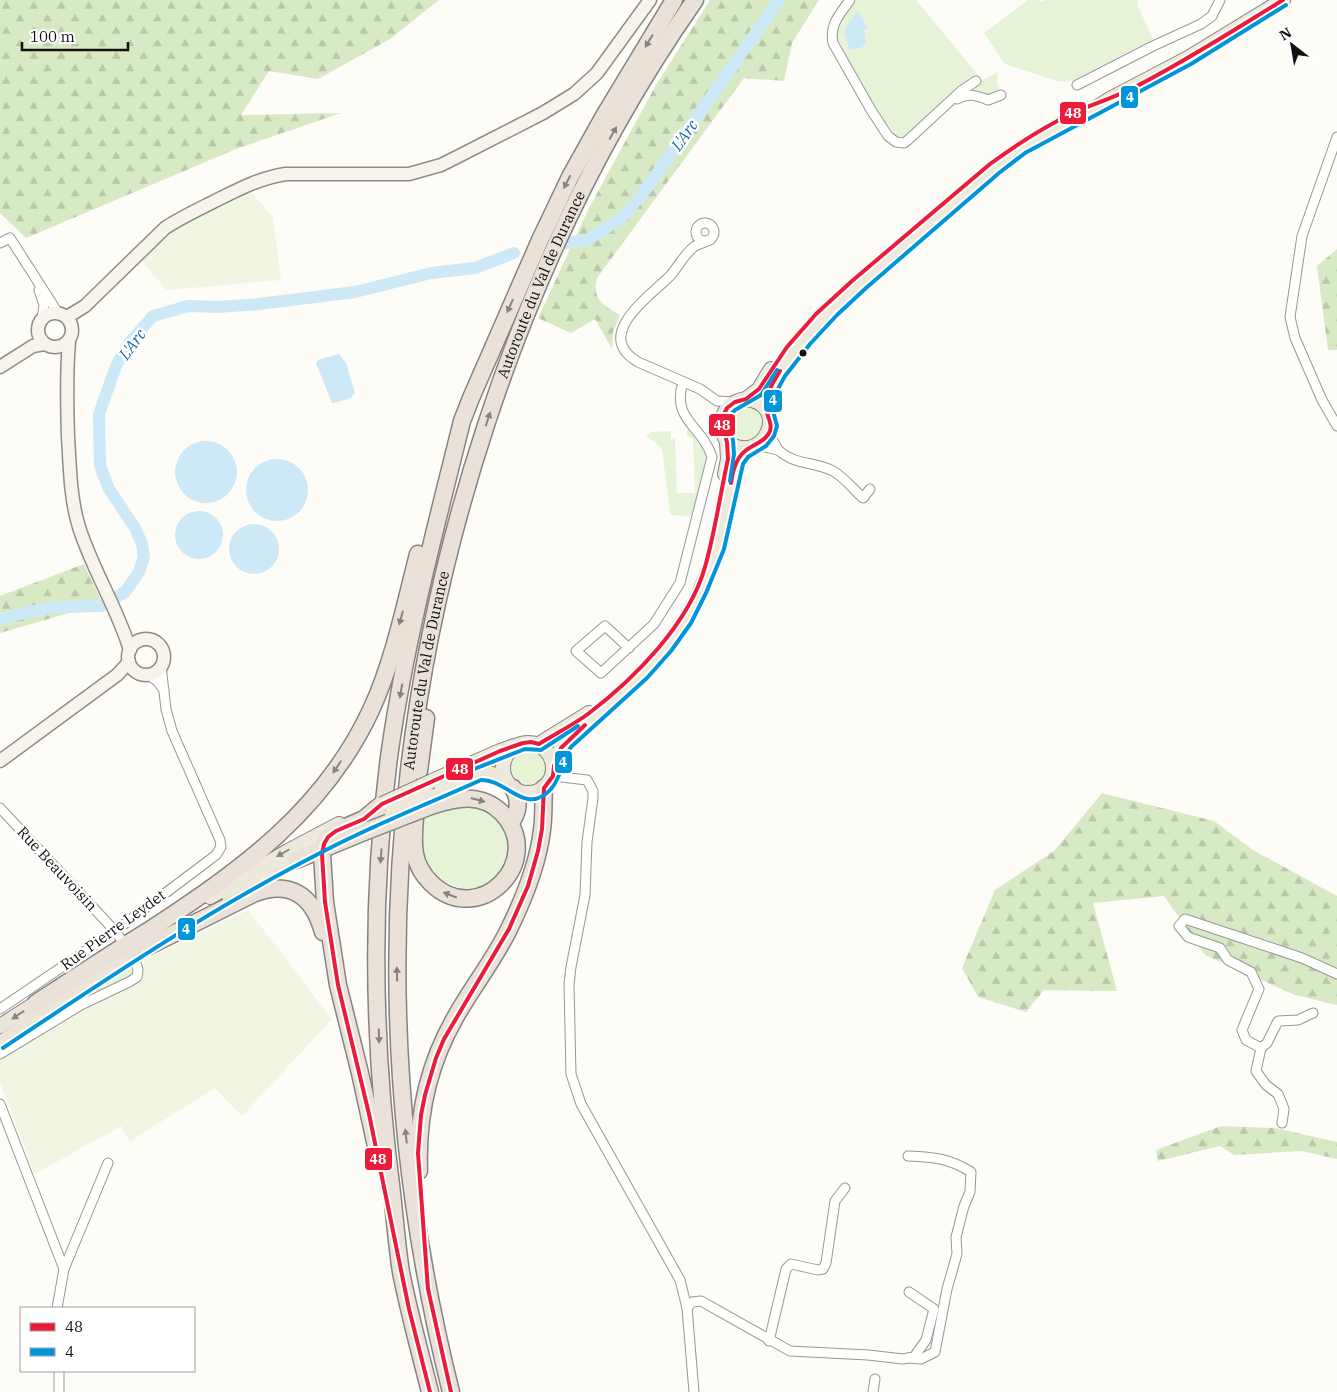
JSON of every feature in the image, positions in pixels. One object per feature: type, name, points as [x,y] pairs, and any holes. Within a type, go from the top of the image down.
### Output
[{"type":"highway","name":"Autoroute du Val de Durance","points":[[430,1392],[415,1334],[399,1257],[384,1124],[377,1000],[378,910],[383,827],[391,745],[413,622],[462,421],[530,262],[570,178],[604,116],[674,0]]},
{"type":"highway","name":"Autoroute du Val de Durance","points":[[452,1392],[428,1289],[409,1170],[399,1051],[397,966],[399,878],[411,742],[424,660],[447,554],[473,465],[521,327],[566,223],[626,110],[695,0]]},
{"type":"highway","points":[[0,1026],[199,897],[240,868],[286,828],[327,781],[357,736],[377,696],[396,636],[424,534],[462,421]]},
{"type":"highway","points":[[296,860],[364,822],[431,801],[469,798],[477,799],[497,808],[510,824],[516,844],[514,866],[504,882],[475,898],[462,899],[448,896],[433,885],[420,869],[415,854],[415,828],[427,712],[445,598],[473,465]]},
{"type":"highway","points":[[428,1289],[418,1154],[421,1115],[425,1095],[444,1039],[509,929],[528,886],[538,851],[550,777]]},
{"type":"highway","points":[[509,784],[517,796],[518,806],[516,815],[510,824]]},
{"type":"highway","points":[[364,822],[382,804]]},
{"type":"highway","points":[[324,846],[322,870],[325,902],[338,985]]},
{"type":"highway","points":[[0,1042],[135,958],[254,893],[280,888],[301,896],[308,902],[318,917],[338,985],[366,1098],[399,1257]]},
{"type":"main road","points":[[66,319],[85,306],[165,228],[249,184],[270,176],[286,174],[409,174],[441,165],[544,113],[574,94],[597,73],[650,0]]},
{"type":"main road","points":[[431,801],[480,774],[491,773],[528,793],[536,792],[550,777],[561,748],[649,667],[679,631],[696,601],[718,548],[731,490],[733,469],[738,459],[749,447],[769,433],[771,422],[766,408],[771,386],[797,348],[824,317],[995,168],[1022,148],[1188,58],[1283,0]]},
{"type":"main road","points":[[539,744],[586,715],[643,666],[674,628],[691,602],[705,568],[728,459],[727,442],[722,430],[722,418],[727,408],[758,389],[787,347],[816,314],[990,164],[1036,132],[1085,108],[1110,99]]},
{"type":"main road","points":[[3,365],[52,313],[66,319],[72,338],[69,342],[67,367],[72,498],[79,527],[122,627],[136,665],[154,673],[161,666],[164,655],[159,645],[151,640],[141,640],[122,627]]},
{"type":"main road","points":[[40,325],[40,338],[67,367]]},
{"type":"main road","points":[[3,365],[33,346],[60,347],[69,342]]},
{"type":"main road","points":[[740,400],[757,402],[766,408]]},
{"type":"main road","points":[[727,442],[735,446],[749,447]]},
{"type":"main road","points":[[136,665],[141,640]]},
{"type":"main road","points":[[0,761],[117,675],[136,665]]},
{"type":"main road","points":[[382,804],[522,743],[531,742],[539,744],[549,753],[550,777]]},
{"type":"main road","points":[[509,784],[503,765],[505,758],[515,746]]},
{"type":"main road","points":[[36,1003],[326,830],[364,822]]},
{"type":"main road","points":[[135,958],[241,889],[296,860]]},
{"type":"street","points":[[850,0],[834,23],[832,30],[834,43],[871,110],[892,140],[900,143],[908,140],[961,91],[976,81]]},
{"type":"street","points":[[1077,85],[1146,49],[1201,24],[1212,16],[1220,0]]},
{"type":"street","points":[[947,104],[964,95],[977,95],[988,100],[1001,95]]},
{"type":"street","points":[[1337,137],[1302,236],[1290,317],[1295,338],[1322,400],[1337,426]]},
{"type":"street","points":[[694,247],[696,228],[704,223],[709,224],[714,232],[710,240],[694,247],[670,276],[633,312],[622,330],[620,342],[630,358],[700,389],[717,401],[740,400]]},
{"type":"street","points":[[696,235],[700,240],[710,240]]},
{"type":"street","points":[[0,243],[10,238],[35,278],[66,319]]},
{"type":"street","points":[[35,278],[44,306],[40,325]]},
{"type":"street","points":[[629,648],[605,626],[576,651],[601,673],[629,648],[654,624],[680,583],[712,457],[705,441],[687,419],[680,405],[680,393],[683,382]]},
{"type":"street","points":[[717,401],[722,418]]},
{"type":"street","points":[[769,433],[778,450],[786,457],[834,471],[863,498],[870,490]]},
{"type":"street","points":[[749,447],[778,450]]},
{"type":"street","points":[[136,665],[164,690]]},
{"type":"street","points":[[161,666],[164,690]]},
{"type":"street","name":"Rue Pierre Leydet","points":[[0,1009],[118,934],[216,855],[221,847],[220,840],[172,731],[164,690]]},
{"type":"street","points":[[550,777],[587,780],[594,791],[587,842],[585,895],[569,984],[571,1074],[581,1104],[680,1280],[687,1308],[694,1392]]},
{"type":"street","name":"Rue Beauvoisin","points":[[0,808],[118,934]]},
{"type":"street","points":[[1261,1048],[1246,1040],[1242,1030],[1259,989],[1251,972],[1228,960],[1220,948],[1188,937],[1179,926],[1186,919],[1302,958],[1337,974]]},
{"type":"street","points":[[0,1054],[80,1006],[137,977],[138,970],[135,958]]},
{"type":"street","points":[[1282,1123],[1284,1109],[1278,1094],[1266,1085],[1256,1071],[1261,1048],[1268,1043],[1278,1021],[1298,1020],[1313,1013]]},
{"type":"street","points":[[0,1104],[64,1269]]},
{"type":"street","points":[[687,1308],[692,1302],[700,1302],[790,1351],[921,1359],[935,1352],[947,1289],[957,1254],[956,1237],[964,1206],[970,1192],[971,1172],[956,1162],[934,1157],[908,1156]]},
{"type":"street","points":[[57,1307],[64,1269],[108,1163]]},
{"type":"street","points":[[769,1341],[786,1268],[790,1264],[818,1270],[823,1269],[826,1263],[835,1202],[845,1188]]},
{"type":"street","points":[[908,1358],[914,1357],[926,1340],[934,1309],[909,1292]]},
{"type":"street","points":[[59,1372],[59,1392]]},
{"type":"street","points":[[873,1392],[875,1379]]},
{"type":"green space","points":[[0,0],[439,0],[390,39],[318,79],[269,71],[241,115],[341,113],[236,149],[26,238],[0,213]]},
{"type":"green space","points":[[710,0],[819,0],[792,43],[784,81],[744,78],[597,278],[596,292],[600,301],[620,315],[613,332],[612,349],[595,319],[571,333],[538,318],[589,208],[656,85]]},
{"type":"green space","points":[[857,0],[916,0],[978,75],[955,88],[904,137],[896,136],[875,107],[838,40],[840,24]]},
{"type":"green space","points":[[1028,0],[1040,0],[1042,2],[1045,0],[1138,0],[1137,4],[1153,39],[1073,80],[1057,81],[1005,64],[984,33]]},
{"type":"green space","points":[[998,72],[997,84],[1001,92],[990,97],[980,91],[971,89],[970,86]]},
{"type":"green space","points":[[250,191],[273,217],[281,280],[166,290],[142,260],[172,229]]},
{"type":"green space","points":[[1337,249],[1337,350],[1328,350],[1317,266]]},
{"type":"green space","points":[[745,407],[757,412],[762,424],[757,436],[745,441],[733,436],[728,424],[733,412]]},
{"type":"green space","points":[[687,429],[690,429],[707,455],[707,463],[693,517],[670,513],[662,449],[646,437],[651,432],[671,431],[671,439],[675,439],[677,493],[695,493],[693,438],[687,437]]},
{"type":"green space","points":[[84,564],[104,607],[69,613],[0,633],[0,596]]},
{"type":"green space","points":[[528,747],[540,751],[544,761],[547,762],[544,779],[531,787],[522,786],[515,781],[510,774],[509,766],[511,758],[517,751]]},
{"type":"green space","points":[[1102,793],[1214,821],[1253,850],[1337,896],[1337,1005],[1295,995],[1205,955],[1164,896],[1093,903],[1117,991],[1044,990],[1026,1012],[978,997],[962,968],[995,890],[1054,851]]},
{"type":"green space","points":[[450,804],[484,807],[503,823],[511,844],[503,872],[496,880],[476,892],[445,882],[427,865],[424,853],[422,817]]},
{"type":"green space","points":[[248,910],[332,1019],[242,1116],[215,1088],[130,1141],[121,1126],[35,1174],[0,1083],[0,1058],[142,979],[145,960]]},
{"type":"green space","points":[[132,964],[132,974],[127,978],[76,1004],[13,1042],[74,999]]},
{"type":"green space","points":[[1221,1126],[1275,1128],[1337,1142],[1337,1159],[1301,1151],[1234,1155],[1220,1146],[1158,1161],[1156,1150]]},
{"type":"water","points":[[858,11],[868,28],[864,31],[866,43],[861,48],[850,50],[844,33],[847,25]]},
{"type":"water","points":[[339,354],[346,363],[355,393],[351,398],[332,403],[316,363],[318,360]]},
{"type":"water","points":[[206,441],[223,446],[228,450],[232,455],[237,472],[232,489],[228,494],[223,498],[206,503],[189,498],[184,494],[180,489],[175,472],[180,455],[184,450],[189,446]]},
{"type":"water","points":[[277,459],[289,461],[299,468],[306,478],[308,490],[306,502],[299,512],[289,519],[277,521],[265,519],[255,512],[248,502],[246,490],[248,478],[255,468],[265,461]]},
{"type":"water","points":[[194,511],[204,511],[213,515],[219,521],[222,526],[222,544],[213,555],[204,559],[194,559],[185,555],[179,549],[175,540],[175,530],[179,521],[185,515]]},
{"type":"water","points":[[254,524],[263,526],[274,535],[279,549],[277,558],[268,569],[254,574],[245,572],[234,563],[229,549],[231,540],[240,529]]},
{"type":"waterway","name":"L'Arc","points":[[567,243],[587,240],[622,218],[646,189],[779,0]]},
{"type":"waterway","name":"L'Arc","points":[[0,619],[61,607],[101,606],[125,592],[139,572],[144,557],[142,544],[135,528],[109,489],[100,466],[99,414],[116,366],[128,344],[153,316],[188,306],[218,307],[259,304],[355,292],[431,273],[475,268],[514,253]]},
{"type":"transit line","name":"48","points":[[430,1392],[409,1309],[369,1114],[338,985],[325,902],[322,854],[328,837],[336,831],[364,819],[382,804],[500,751],[523,743],[539,744],[582,718],[606,700],[658,649],[686,609],[697,588],[709,554],[728,459],[727,442],[722,426],[722,418],[727,408],[735,402],[746,399],[759,389],[787,347],[816,314],[990,164],[1010,150],[1060,119],[1127,91],[1154,77],[1283,0]]},
{"type":"transit line","name":"4","points":[[3,1048],[202,919],[284,872],[364,831],[481,780],[490,781],[525,798],[542,797],[555,784],[565,757],[571,747],[647,678],[671,651],[691,623],[724,549],[743,464],[748,457],[766,446],[774,436],[777,426],[772,407],[774,396],[785,376],[810,344],[837,315],[999,173],[1025,153],[1191,64],[1286,5]]},
{"type":"transit line","name":"4","points":[[730,481],[734,454],[733,440],[728,424],[730,415],[761,395],[777,370]]},
{"type":"transit line","name":"48","points":[[731,483],[735,467],[742,454],[763,440],[769,433],[771,426],[766,410],[766,402],[770,388],[780,371]]},
{"type":"transit line","name":"48","points":[[451,1392],[428,1289],[418,1153],[421,1115],[425,1095],[444,1039],[509,929],[528,886],[542,829],[544,788],[553,776],[554,766],[561,748],[585,725]]},
{"type":"transit line","name":"4","points":[[459,775],[525,749],[541,750],[578,726]]}]
